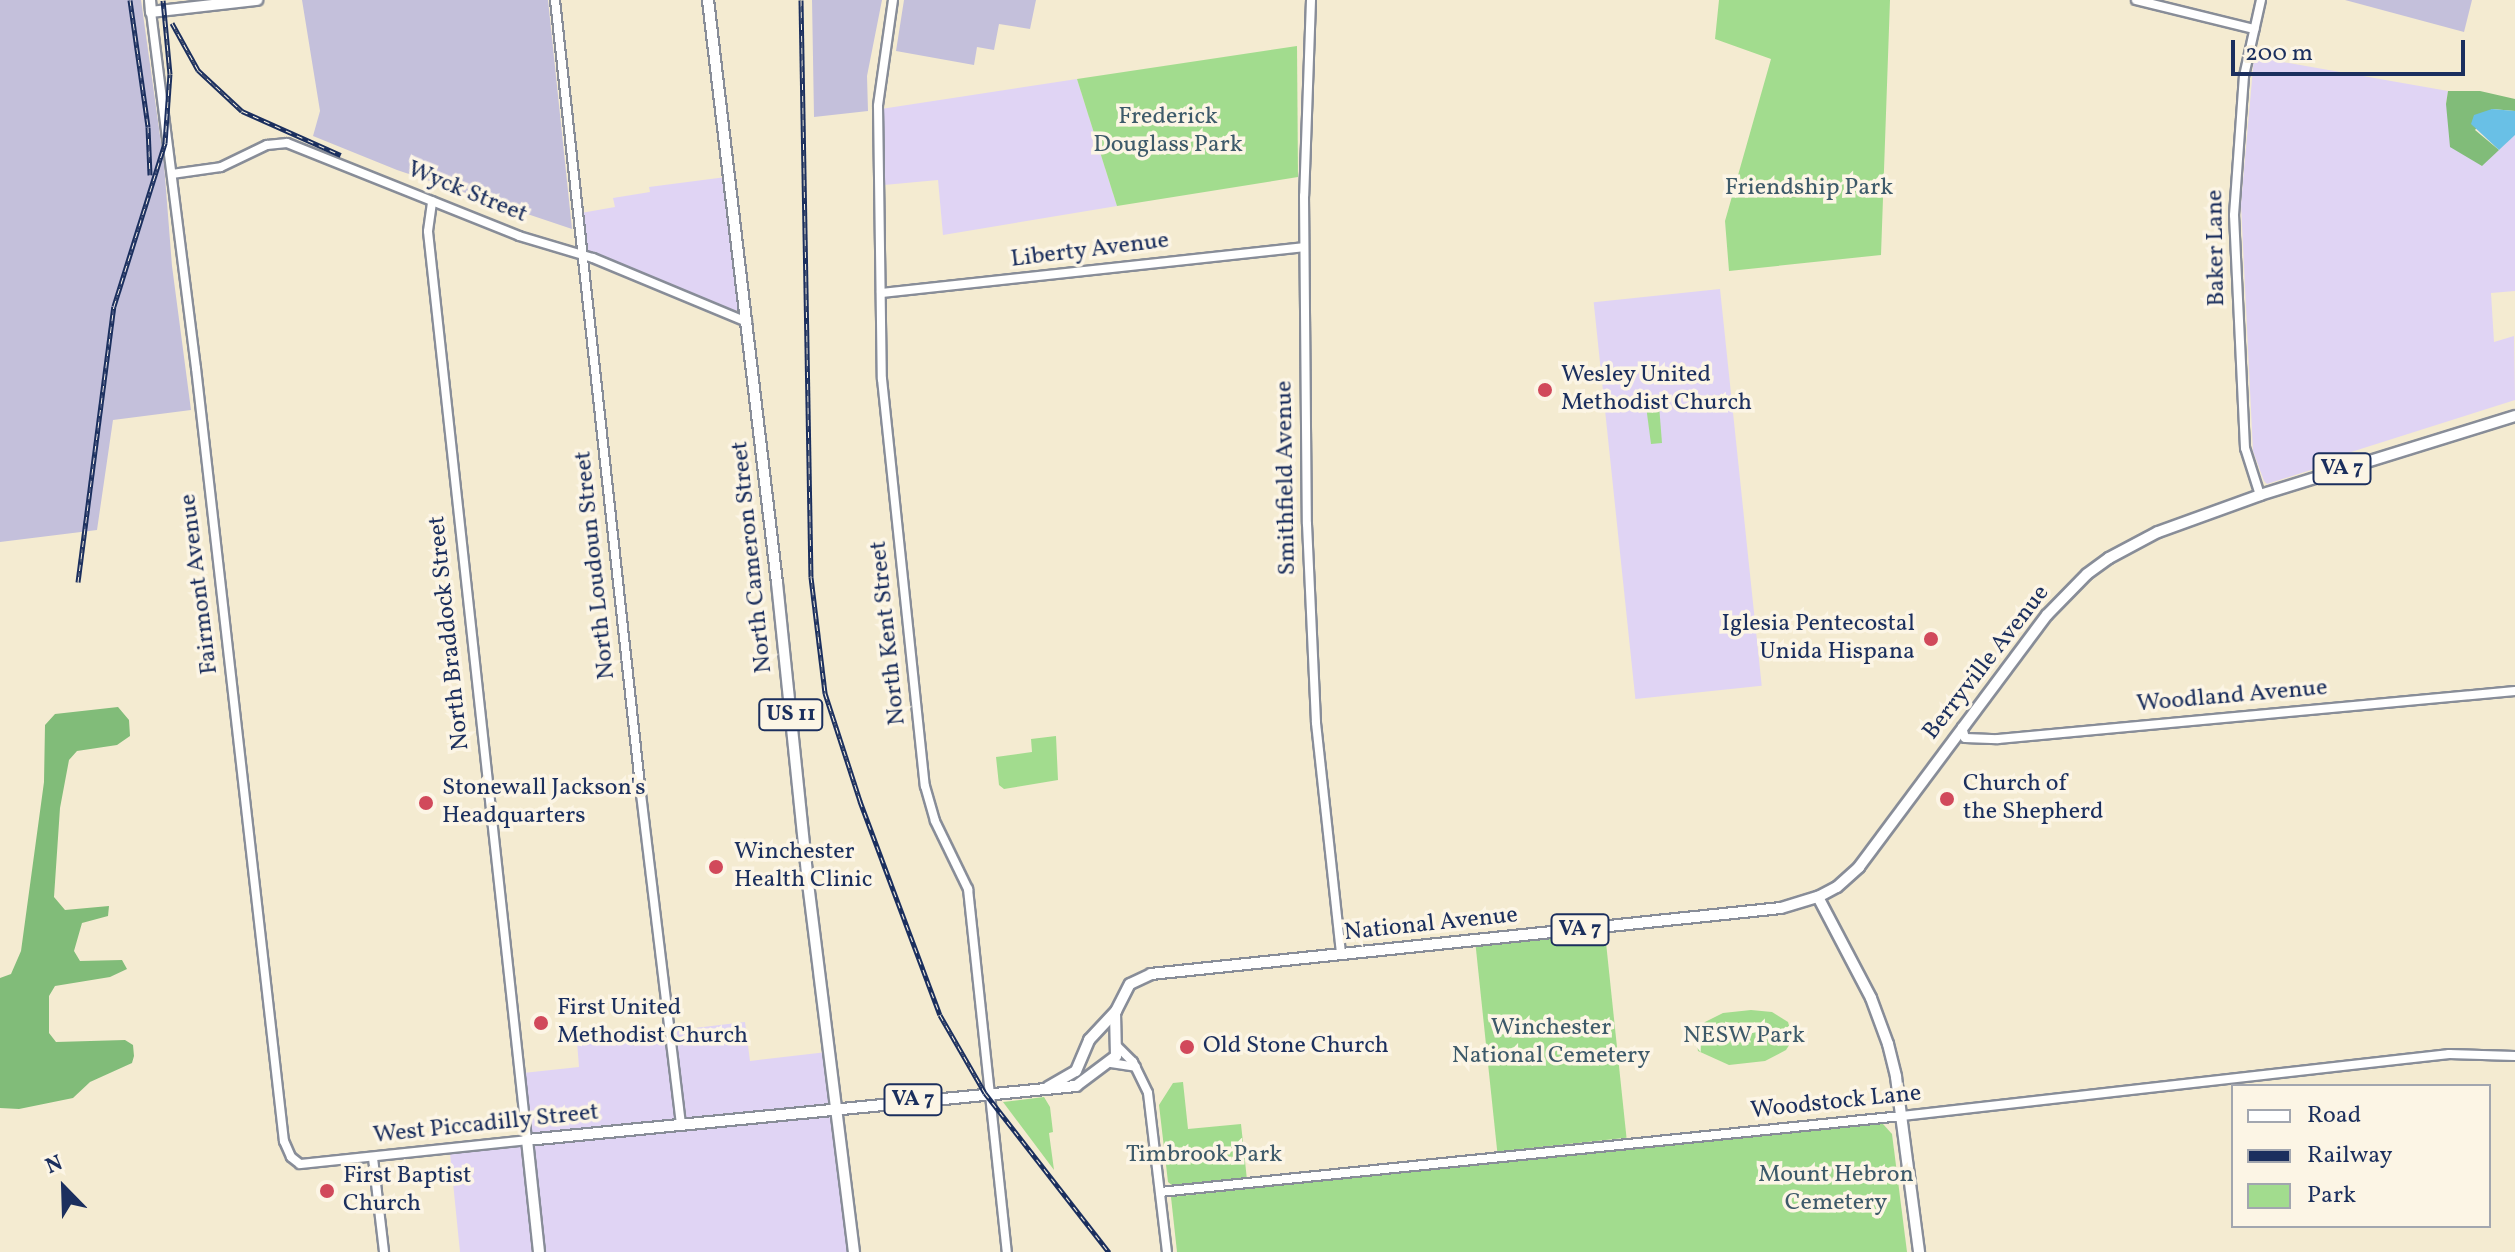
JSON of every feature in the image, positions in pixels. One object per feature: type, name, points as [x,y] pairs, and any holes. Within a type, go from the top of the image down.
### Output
[{"type":"main road","name":"Fairmont Avenue","points":[[150,0],[151,12]]},
{"type":"main road","points":[[151,12],[257,0]]},
{"type":"main road","name":"North Cameron Street","points":[[708,0],[854,1252]]},
{"type":"main road","name":"Berryville Avenue","points":[[1850,877],[2047,615],[2087,574],[2141,540],[2260,495],[2515,416]]},
{"type":"main road","name":"National Avenue","points":[[1116,1011],[1130,984],[1151,974],[1781,908],[1818,897],[1850,877]]},
{"type":"main road","points":[[1818,897],[1877,1012],[1893,1063],[1919,1252]]},
{"type":"main road","points":[[1086,1052],[1094,1064],[1107,1064],[1116,1044],[1116,1011]]},
{"type":"main road","name":"VA 7","points":[[1048,1087],[1076,1071],[1089,1040],[1116,1011]]},
{"type":"main road","points":[[1096,1034],[1106,1034],[1116,1044]]},
{"type":"main road","name":"VA 7","points":[[836,1108],[1076,1086],[1107,1064]]},
{"type":"main road","name":"West Piccadilly Street","points":[[527,1140],[836,1108]]},
{"type":"main road","name":"North Braddock Street","points":[[527,1140],[539,1252]]},
{"type":"street","name":"North Loudoun Street","points":[[555,0],[681,1124]]},
{"type":"street","name":"North Kent Street","points":[[893,0],[878,106],[882,379],[925,786],[935,821],[968,889],[1007,1252]]},
{"type":"street","name":"Smithfield Avenue","points":[[1311,0],[1304,247],[1312,659],[1341,955]]},
{"type":"street","points":[[2136,0],[2254,29]]},
{"type":"street","name":"Baker Lane","points":[[2260,495],[2245,448],[2234,224],[2242,91],[2261,0]]},
{"type":"street","name":"Fairmont Avenue","points":[[151,12],[284,1141],[295,1162]]},
{"type":"street","name":"Wyck Street","points":[[172,174],[221,167],[280,142],[519,236],[582,254],[747,322]]},
{"type":"street","name":"North Braddock Street","points":[[432,201],[428,231],[527,1140]]},
{"type":"street","name":"Liberty Avenue","points":[[881,293],[1304,247]]},
{"type":"street","name":"Woodland Avenue","points":[[1962,726],[1965,738],[1998,739],[2515,691]]},
{"type":"street","points":[[1116,1044],[1136,1067],[1148,1093],[1167,1252]]},
{"type":"street","name":"Woodstock Lane","points":[[1160,1192],[1902,1116],[2449,1054],[2515,1056]]},
{"type":"street","points":[[1107,1064],[1136,1067]]},
{"type":"street","name":"West Piccadilly Street","points":[[295,1162],[312,1165],[527,1140]]},
{"type":"street","points":[[373,1158],[384,1252]]},
{"type":"shaded area","points":[[0,0],[141,0],[164,164],[172,266],[191,410],[113,420],[97,530],[0,542]]},
{"type":"shaded area","points":[[302,0],[548,0],[572,229],[397,170],[313,136],[320,111]]},
{"type":"shaded area","points":[[812,0],[882,0],[867,76],[868,111],[814,117]]},
{"type":"shaded area","points":[[904,0],[1036,0],[1030,29],[999,24],[994,50],[977,47],[974,65],[896,51]]},
{"type":"shaded area","points":[[2345,0],[2472,0],[2464,32]]},
{"type":"shaded area","points":[[2254,57],[2448,91],[2446,104],[2481,166],[2515,135],[2515,291],[2491,293],[2494,342],[2514,336],[2515,400],[2348,453],[2348,458],[2267,484],[2264,481],[2253,451],[2241,204]]},
{"type":"shaded area","points":[[1077,79],[1117,206],[943,235],[938,180],[884,185],[881,109]]},
{"type":"shaded area","points":[[726,177],[740,308],[734,312],[588,251],[581,213],[615,207],[613,198],[650,192],[649,187]]},
{"type":"shaded area","points":[[1720,289],[1762,686],[1635,699],[1594,302]]},
{"type":"shaded area","points":[[745,1022],[750,1061],[827,1052],[850,1252],[460,1252],[450,1153],[530,1145],[523,1073],[579,1067],[577,1042]]},
{"type":"green space","name":"Friendship Park","points":[[1719,0],[1890,0],[1881,255],[1729,271],[1725,221],[1771,59],[1715,39]]},
{"type":"green space","name":"Frederick Douglass Park","points":[[1297,46],[1298,177],[1117,206],[1077,79]]},
{"type":"green space","points":[[2448,91],[2480,91],[2515,99],[2515,111],[2492,109],[2475,130],[2499,150],[2482,166],[2450,147],[2446,104]]},
{"type":"green space","points":[[1659,405],[1662,443],[1651,444],[1646,406]]},
{"type":"green space","points":[[118,707],[129,720],[130,736],[117,745],[77,751],[69,760],[60,808],[54,897],[65,910],[109,906],[108,916],[82,923],[74,951],[80,961],[122,960],[127,969],[110,977],[55,986],[49,996],[49,1033],[56,1042],[125,1040],[133,1045],[132,1063],[90,1082],[73,1098],[19,1109],[0,1108],[0,978],[11,974],[21,951],[44,782],[45,725],[55,714]]},
{"type":"green space","points":[[1056,736],[1058,780],[1004,789],[999,785],[996,757],[1032,752],[1031,739]]},
{"type":"green space","name":"Winchester National Cemetery","points":[[1605,933],[1627,1138],[1497,1151],[1476,947]]},
{"type":"green space","name":"NESW Park","points":[[1751,1010],[1772,1012],[1788,1022],[1793,1039],[1786,1050],[1765,1061],[1729,1065],[1698,1051],[1695,1033],[1705,1022],[1723,1013]]},
{"type":"green space","name":"Timbrook Park","points":[[1183,1082],[1188,1129],[1241,1124],[1247,1180],[1174,1187],[1168,1182],[1159,1105],[1173,1083]]},
{"type":"green space","points":[[1044,1097],[1050,1107],[1053,1132],[1049,1133],[1054,1170],[1003,1102]]},
{"type":"green space","name":"Mount Hebron Cemetery","points":[[1867,1123],[1883,1124],[1892,1134],[1907,1252],[1177,1252],[1171,1197]]},
{"type":"water","points":[[2492,109],[2515,111],[2515,135],[2499,150],[2471,124],[2474,115]]},
{"type":"railway","points":[[130,0],[148,127],[150,175]]},
{"type":"railway","points":[[78,582],[114,306],[165,143],[170,74],[163,0]]},
{"type":"railway","points":[[801,0],[811,577],[825,693],[860,801],[940,1015],[985,1093],[1109,1252]]},
{"type":"railway","points":[[172,23],[198,70],[242,111],[341,155]]},
{"type":"place","name":"Wesley United Methodist Church","points":[[1545,390]]},
{"type":"place","name":"Iglesia Pentecostal Unida Hispana","points":[[1931,639]]},
{"type":"place","name":"Church of the Shepherd","points":[[1947,799]]},
{"type":"place","name":"Stonewall Jackson's Headquarters","points":[[426,803]]},
{"type":"place","name":"Winchester Health Clinic","points":[[716,867]]},
{"type":"place","name":"First United Methodist Church","points":[[541,1023]]},
{"type":"place","name":"Old Stone Church","points":[[1187,1047]]},
{"type":"place","name":"First Baptist Church","points":[[327,1191]]}]
